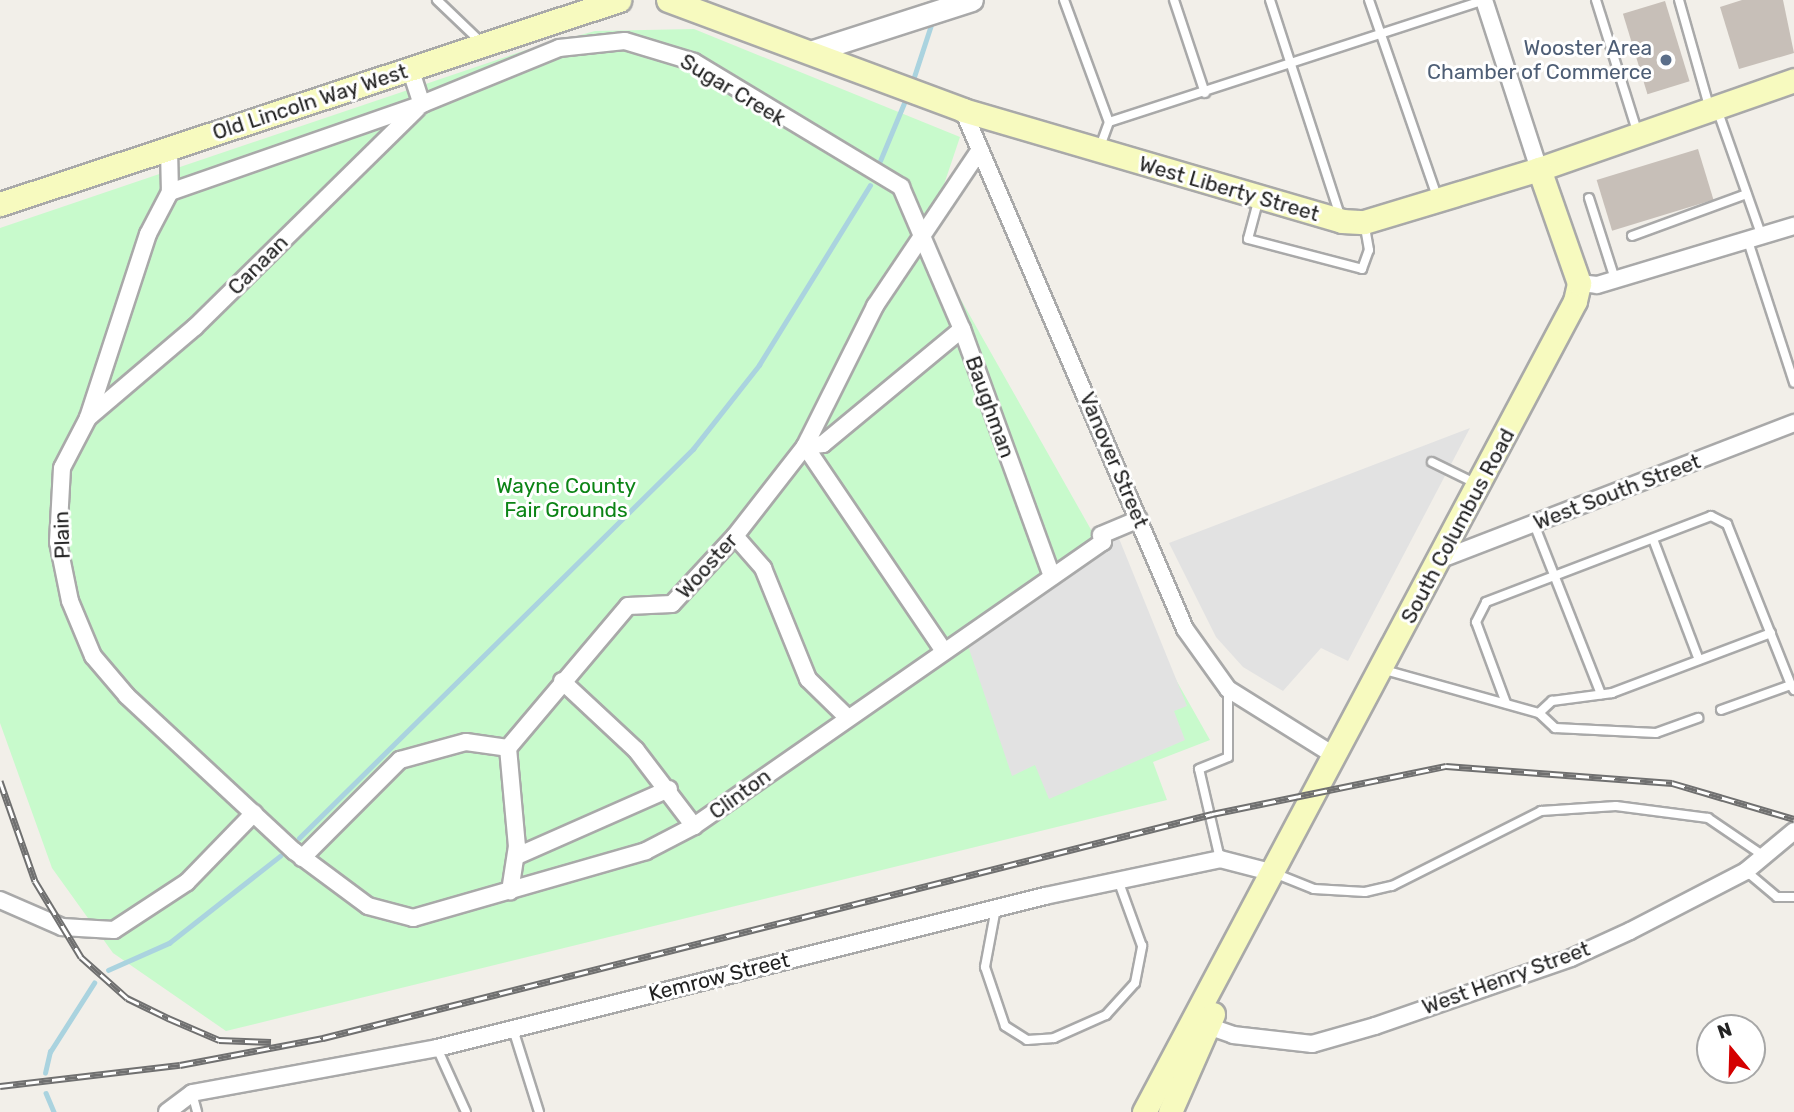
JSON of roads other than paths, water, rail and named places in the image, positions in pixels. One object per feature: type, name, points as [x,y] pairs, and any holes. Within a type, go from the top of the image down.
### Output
[{"type":"main road","name":"Old Lincoln Way West","points":[[0,204],[619,0]]},
{"type":"main road","name":"West Liberty Street","points":[[668,0],[963,110],[1259,198],[1353,221]]},
{"type":"main road","points":[[1353,221],[1539,169],[1794,80]]},
{"type":"main road","points":[[1539,169],[1579,283]]},
{"type":"main road","name":"South Columbus Road","points":[[1144,1112],[1200,1024],[1332,754],[1381,669],[1569,318],[1579,283]]},
{"type":"main road","name":"South Columbus Road","points":[[1170,1112],[1200,1024]]},
{"type":"street","points":[[810,52],[927,7],[972,0]]},
{"type":"street","points":[[1484,0],[1539,169]]},
{"type":"street","name":"Sugar Creek","points":[[170,192],[422,104],[559,48],[625,41],[661,48],[694,62],[901,187],[926,238]]},
{"type":"street","points":[[410,68],[422,104]]},
{"type":"street","name":"Canaan","points":[[88,418],[195,327],[422,104]]},
{"type":"street","name":"Vanover Street","points":[[963,110],[1185,629],[1228,689],[1332,754]]},
{"type":"street","name":"Plain","points":[[169,149],[170,192],[148,234],[88,418],[62,468],[58,541],[70,601],[93,656],[127,696],[298,855]]},
{"type":"street","name":"Wooster","points":[[508,748],[628,606],[672,604],[735,536],[805,446],[875,306],[926,238],[980,150]]},
{"type":"street","points":[[1579,283],[1615,279],[1794,226]]},
{"type":"street","name":"Baughman","points":[[926,238],[1052,576]]},
{"type":"street","points":[[944,651],[805,446],[823,444],[962,329]]},
{"type":"street","name":"West South Street","points":[[1439,560],[1794,423]]},
{"type":"street","name":"Clinton","points":[[298,855],[368,906],[413,918],[646,851],[694,827],[846,717],[1103,542],[1101,535],[1139,519]]},
{"type":"street","points":[[735,536],[764,568],[808,679],[846,717]]},
{"type":"street","points":[[562,681],[669,789],[694,827]]},
{"type":"street","points":[[298,855],[401,760],[467,742],[508,748],[517,856],[510,891]]},
{"type":"street","points":[[517,856],[669,789]]},
{"type":"street","points":[[0,900],[62,927],[114,930],[187,882],[254,813]]},
{"type":"street","name":"West Henry Street","points":[[1200,1024],[1312,1044],[1571,958],[1746,871],[1794,831]]},
{"type":"street","name":"Kemrow Street","points":[[167,1112],[192,1093],[437,1048],[1118,880],[1220,859],[1274,873]]},
{"type":"lane","points":[[437,0],[484,45]]},
{"type":"lane","points":[[1064,0],[1109,122],[1099,151]]},
{"type":"lane","points":[[1174,0],[1205,93]]},
{"type":"lane","points":[[1259,198],[1248,239],[1362,269],[1369,250],[1353,221],[1270,0]]},
{"type":"lane","points":[[1369,0],[1437,199]]},
{"type":"lane","points":[[1109,122],[1293,66],[1484,0]]},
{"type":"lane","points":[[1596,0],[1638,133]]},
{"type":"lane","points":[[1679,0],[1713,108],[1747,194],[1754,236],[1794,383]]},
{"type":"lane","points":[[1632,236],[1747,194]]},
{"type":"lane","points":[[1589,198],[1615,279]]},
{"type":"lane","points":[[1432,462],[1480,485]]},
{"type":"lane","points":[[1506,703],[1478,611],[1555,576],[1721,516],[1793,687],[1721,710]]},
{"type":"lane","points":[[1534,524],[1601,694]]},
{"type":"lane","points":[[1653,539],[1699,660]]},
{"type":"lane","points":[[1539,713],[1552,701],[1601,694],[1771,633]]},
{"type":"lane","points":[[1381,669],[1539,713],[1555,728],[1656,733],[1698,718]]},
{"type":"lane","points":[[1220,859],[1199,769],[1228,757],[1228,689]]},
{"type":"lane","points":[[1274,873],[1314,889],[1365,892],[1392,886],[1541,811],[1616,806],[1708,818],[1764,856]]},
{"type":"lane","points":[[1746,871],[1777,897],[1794,897]]},
{"type":"lane","points":[[996,908],[985,967],[1005,1026],[1027,1040],[1054,1038],[1106,1016],[1135,983],[1142,946],[1118,880]]},
{"type":"lane","points":[[513,1029],[539,1112]]},
{"type":"lane","points":[[437,1048],[466,1112]]},
{"type":"lane","points":[[192,1093],[197,1112]]},
{"type":"waterway","points":[[914,77],[932,22]]},
{"type":"waterway","points":[[880,161],[904,103]]},
{"type":"waterway","points":[[299,838],[693,449],[759,365],[870,185]]},
{"type":"waterway","points":[[108,970],[169,943],[280,856]]},
{"type":"waterway","points":[[45,1073],[50,1052],[94,983]]},
{"type":"waterway","points":[[46,1093],[54,1112]]},
{"type":"railway","points":[[0,1086],[180,1065],[323,1038],[1212,814],[1446,766],[1672,783],[1794,819]]},
{"type":"railway","points":[[0,781],[35,881],[81,957],[127,998],[168,1018],[219,1040],[271,1042]]},
{"type":"place","name":"Wooster Area Chamber of Commerce","points":[[1666,60]]},
{"type":"park label","name":"Wayne County Fair Grounds","points":[[566,498]]}]
